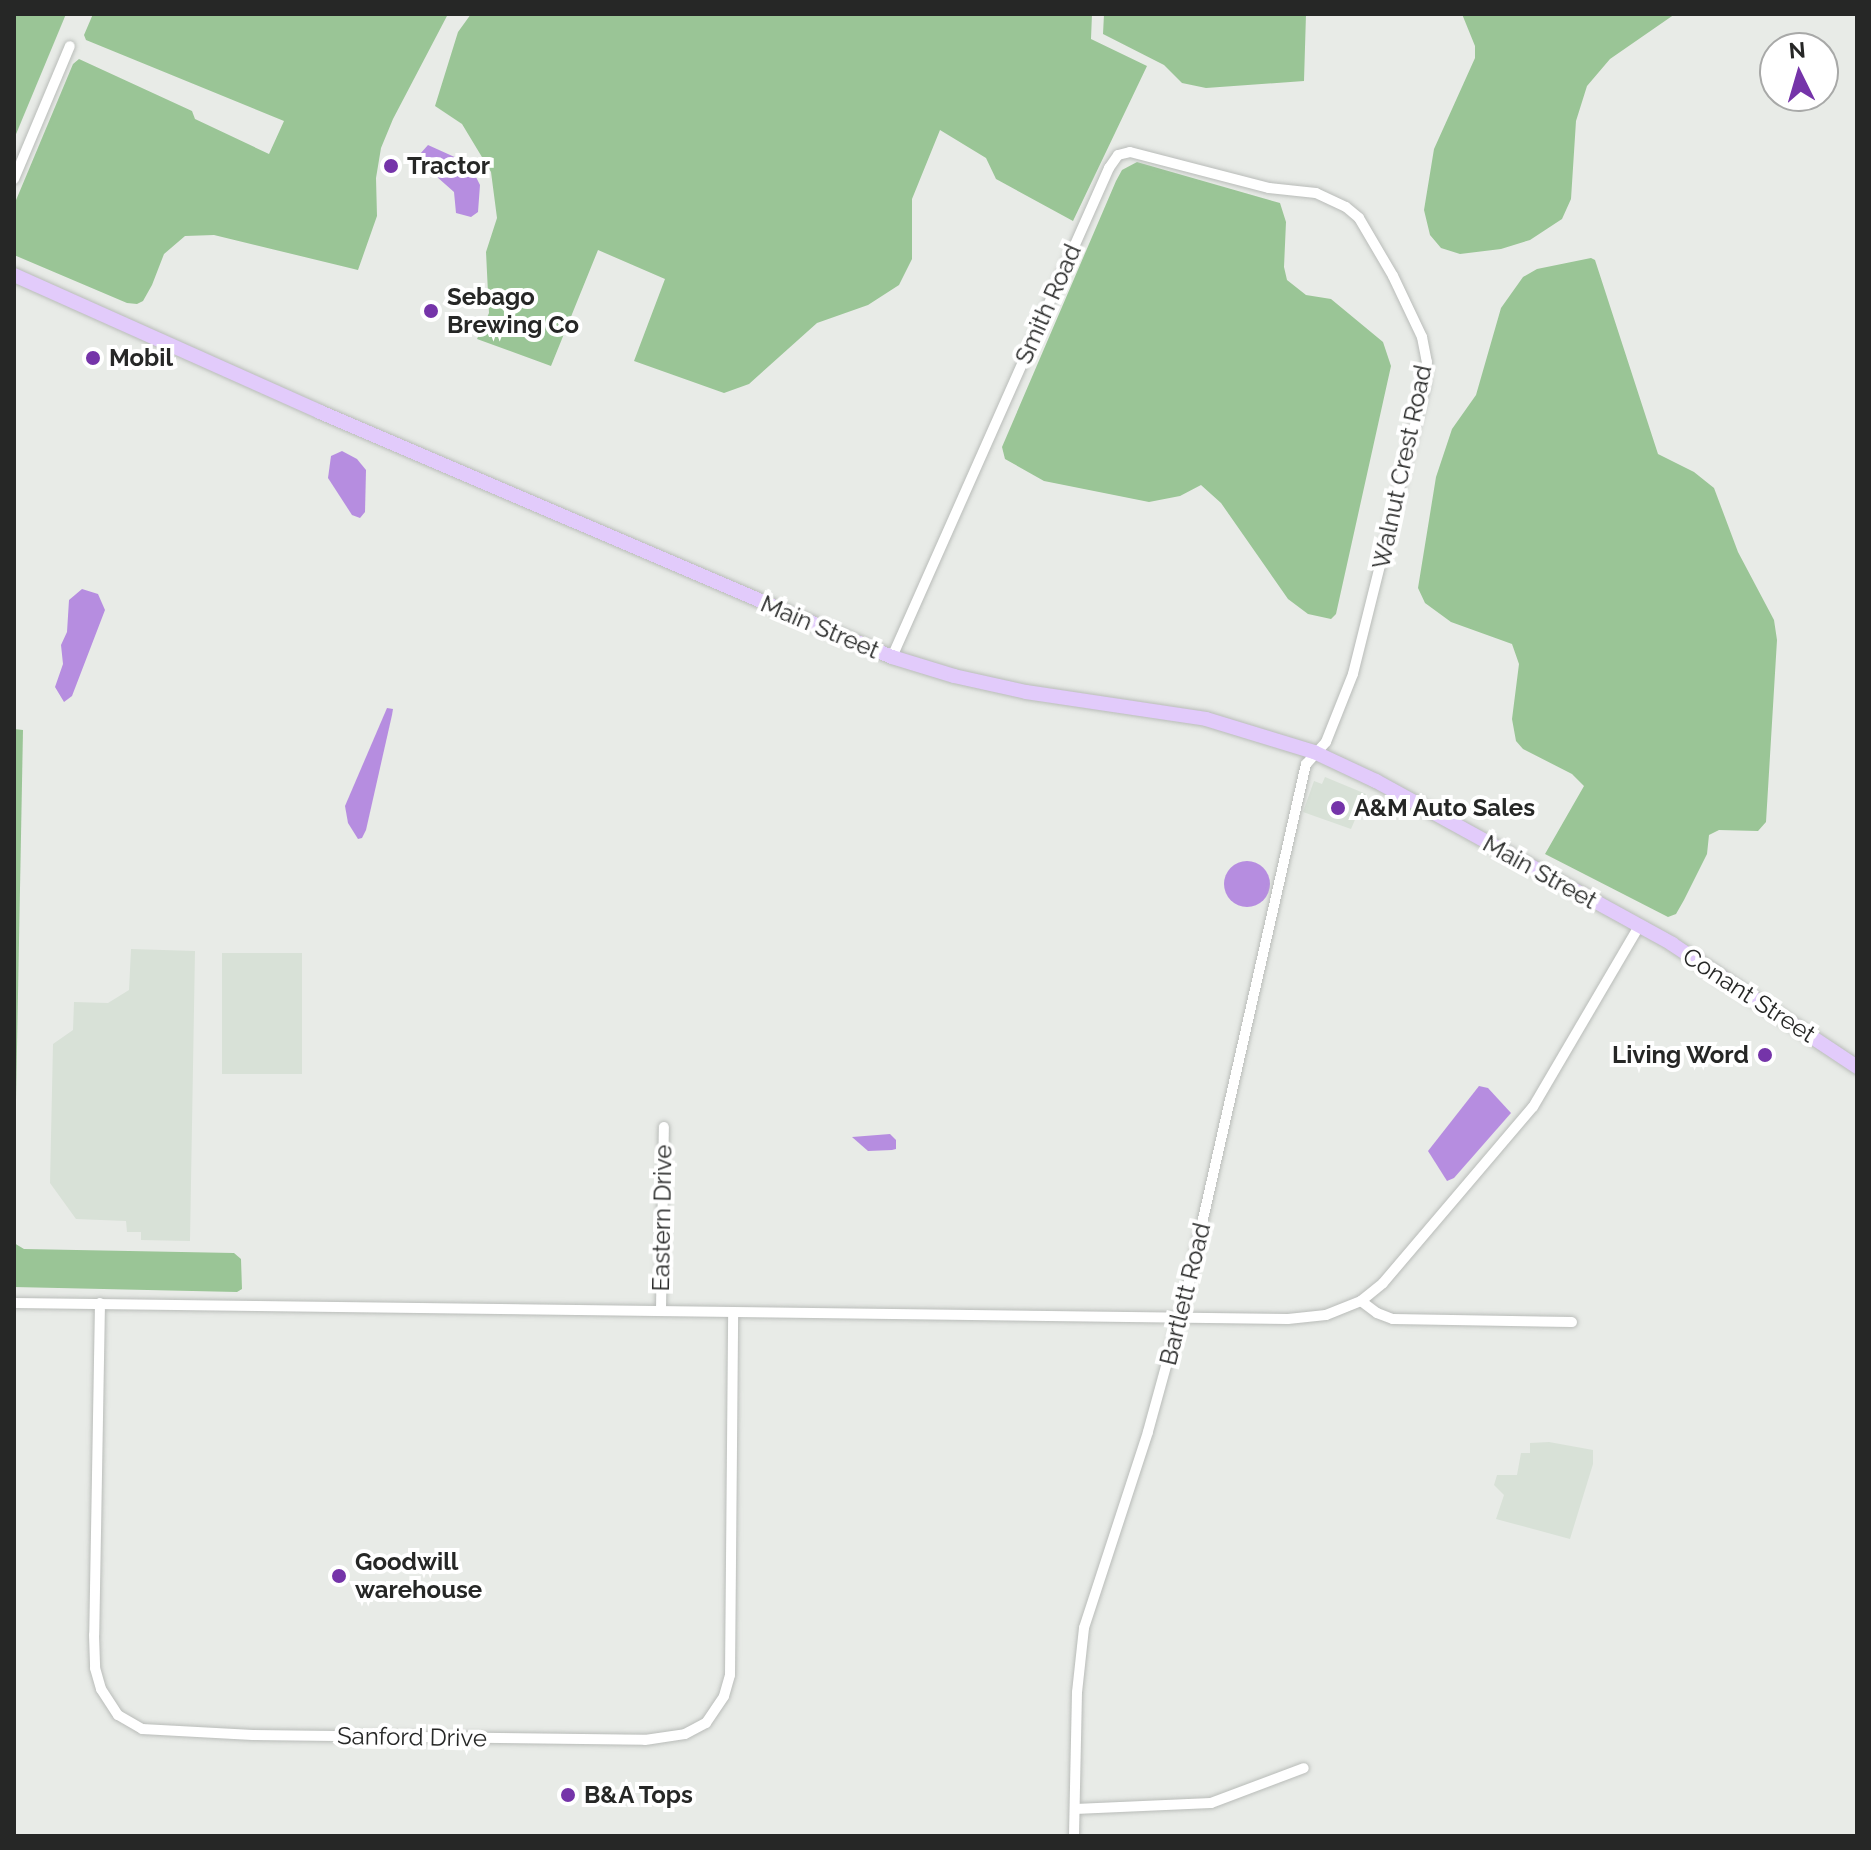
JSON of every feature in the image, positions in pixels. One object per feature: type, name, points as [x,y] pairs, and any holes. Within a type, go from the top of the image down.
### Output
[{"type":"highway","name":"Main Street","points":[[14,275],[320,412],[892,657],[954,676],[1026,692],[1206,719],[1314,752],[1401,795],[1639,926]]},
{"type":"highway","name":"Conant Street","points":[[1639,926],[1709,967],[1857,1067]]},
{"type":"street","points":[[14,179],[70,46]]},
{"type":"street","name":"Smith Road","points":[[892,657],[1114,159],[1130,152],[1269,188],[1316,193],[1331,199]]},
{"type":"street","name":"Walnut Crest Road","points":[[1314,752],[1326,742],[1365,637],[1427,362],[1420,333],[1375,242],[1353,213],[1331,199]]},
{"type":"street","name":"Bartlett Road","points":[[1074,1836],[1077,1692],[1084,1628],[1148,1432],[1180,1317],[1268,941],[1294,809],[1306,764],[1314,752]]},
{"type":"street","points":[[14,1303],[1306,1318],[1361,1301],[1383,1283],[1533,1107],[1639,926]]},
{"type":"street","name":"Eastern Drive","points":[[661,1310],[664,1127]]},
{"type":"street","points":[[1361,1301],[1377,1313],[1393,1319],[1572,1322]]},
{"type":"street","name":"Sanford Drive","points":[[100,1303],[94,1635],[95,1668],[101,1689],[118,1715],[142,1729],[267,1735],[645,1740],[685,1734],[706,1723],[724,1696],[730,1675],[733,1312]]},
{"type":"street","points":[[1075,1809],[1211,1803],[1304,1768]]},
{"type":"shaded area","points":[[428,145],[459,159],[476,177],[480,185],[478,212],[471,217],[456,213],[454,192],[419,161],[420,154]]},
{"type":"shaded area","points":[[342,451],[357,459],[366,470],[365,512],[360,518],[352,515],[328,478],[331,456]]},
{"type":"shaded area","points":[[82,589],[98,594],[105,610],[72,696],[64,702],[55,687],[63,664],[61,645],[67,632],[69,600]]},
{"type":"shaded area","points":[[387,708],[393,709],[392,715],[366,830],[358,839],[348,823],[345,806]]},
{"type":"shaded area","points":[[1325,777],[1366,794],[1351,829],[1303,812],[1314,781],[1322,784]]},
{"type":"shaded area","points":[[1247,861],[1263,868],[1270,884],[1263,900],[1247,907],[1231,900],[1224,884],[1231,868]]},
{"type":"shaded area","points":[[131,949],[195,951],[190,1241],[141,1240],[141,1232],[127,1232],[126,1221],[76,1219],[50,1183],[53,1044],[73,1030],[74,1002],[108,1003],[129,990]]},
{"type":"shaded area","points":[[222,953],[302,953],[302,1074],[222,1074]]},
{"type":"shaded area","points":[[1479,1086],[1488,1088],[1511,1113],[1454,1178],[1447,1181],[1428,1151]]},
{"type":"shaded area","points":[[890,1134],[896,1140],[896,1149],[868,1151],[852,1137]]},
{"type":"shaded area","points":[[1549,1442],[1593,1450],[1593,1464],[1570,1539],[1496,1519],[1504,1495],[1494,1485],[1497,1475],[1517,1475],[1521,1453],[1530,1453],[1530,1443]]},
{"type":"green space","points":[[14,14],[66,14],[14,139]]},
{"type":"green space","points":[[93,14],[448,14],[381,148],[376,178],[377,216],[358,270],[214,235],[185,236],[164,254],[152,285],[143,301],[137,304],[127,303],[14,255],[14,205],[73,64],[79,59],[192,111],[195,119],[269,154],[284,121],[86,40],[84,35]]},
{"type":"green space","points":[[471,14],[1092,14],[1091,39],[1147,66],[1073,221],[996,179],[986,158],[940,130],[912,199],[912,259],[899,285],[868,305],[817,323],[749,384],[724,393],[634,361],[665,279],[598,250],[551,366],[477,339],[489,313],[486,252],[497,218],[491,172],[462,124],[435,106],[458,32]]},
{"type":"green space","points":[[1104,14],[1306,14],[1304,81],[1206,88],[1182,83],[1164,65],[1103,34]]},
{"type":"green space","points":[[1462,14],[1675,14],[1610,59],[1587,86],[1576,121],[1571,199],[1562,219],[1530,240],[1501,249],[1460,254],[1441,248],[1430,235],[1424,210],[1434,149],[1475,58],[1475,46]]},
{"type":"green space","points":[[1137,162],[1280,203],[1286,222],[1284,267],[1287,280],[1306,295],[1331,299],[1383,342],[1391,366],[1336,614],[1331,619],[1308,614],[1288,599],[1221,503],[1201,485],[1180,496],[1149,502],[1044,481],[1005,459],[1002,447],[1116,181],[1122,170]]},
{"type":"green space","points":[[1591,258],[1595,260],[1658,454],[1694,472],[1714,488],[1738,552],[1774,620],[1777,640],[1766,822],[1758,831],[1719,830],[1709,835],[1707,854],[1684,900],[1676,914],[1668,917],[1545,854],[1584,786],[1572,774],[1523,749],[1516,741],[1512,719],[1519,664],[1512,644],[1451,622],[1425,603],[1418,588],[1436,477],[1452,429],[1476,395],[1501,308],[1523,277],[1537,269]]},
{"type":"green space","points":[[14,729],[23,730],[14,1206]]},
{"type":"green space","points":[[14,1243],[24,1249],[234,1253],[241,1259],[242,1289],[237,1292],[14,1287]]},
{"type":"place","name":"Tractor","points":[[391,166]]},
{"type":"place","name":"Sebago Brewing Co","points":[[431,311]]},
{"type":"place","name":"Mobil","points":[[93,358]]},
{"type":"place","name":"A&M Auto Sales","points":[[1338,808]]},
{"type":"place","name":"Living Word","points":[[1765,1055]]},
{"type":"place","name":"Goodwill warehouse","points":[[339,1576]]},
{"type":"place","name":"B&A Tops","points":[[568,1795]]}]
